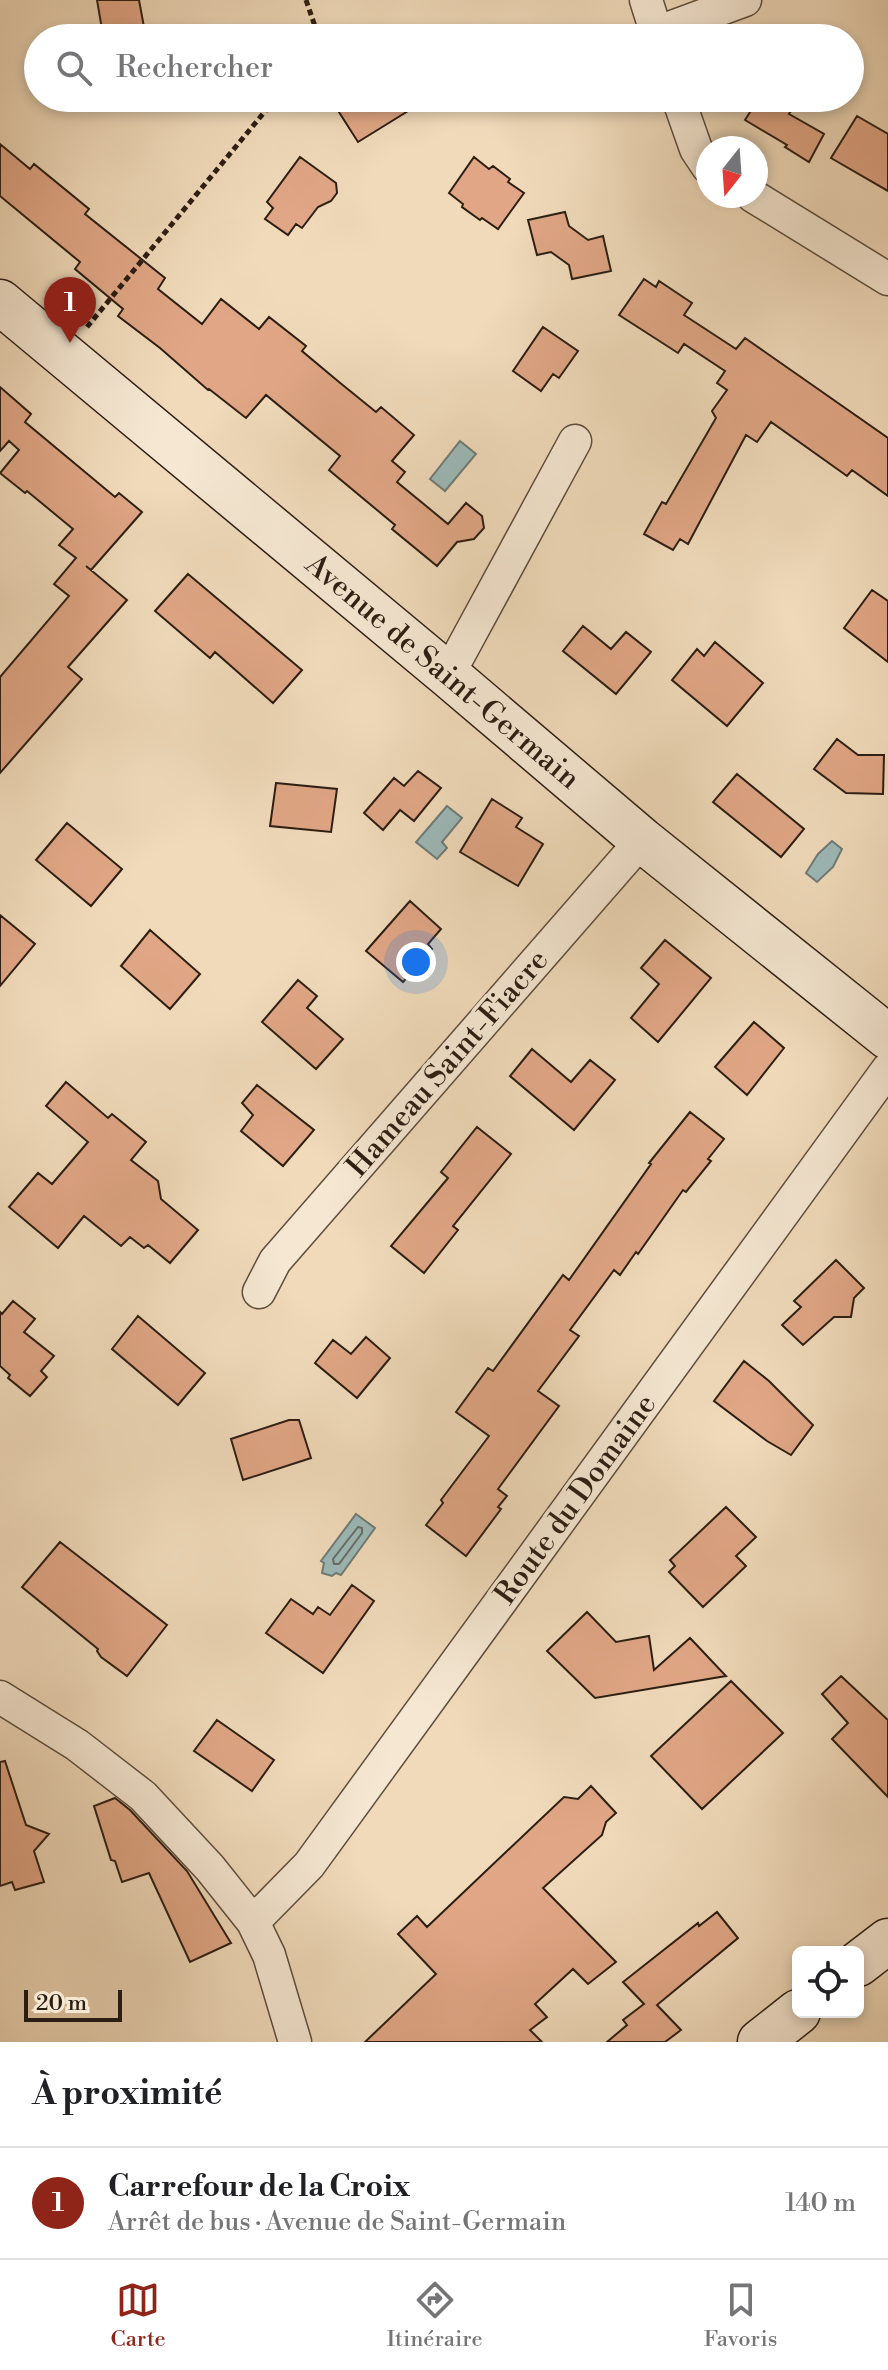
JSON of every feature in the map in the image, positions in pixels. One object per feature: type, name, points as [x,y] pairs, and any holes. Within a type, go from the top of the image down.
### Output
[{"type":"main road","name":"Avenue de Saint-Germain","points":[[0,302],[642,840],[882,1018]]},
{"type":"main road","points":[[864,1959],[888,1941]]},
{"type":"main road","points":[[760,2042],[792,2017]]},
{"type":"street","points":[[646,0],[654,24]]},
{"type":"street","points":[[685,24],[745,0]]},
{"type":"street","points":[[683,112],[696,149]]},
{"type":"street","points":[[768,205],[888,279]]},
{"type":"street","points":[[448,675],[575,441]]},
{"type":"street","name":"Hameau Saint-Fiacre","points":[[259,1292],[275,1261],[642,840]]},
{"type":"street","name":"Route du Domaine","points":[[253,1922],[309,1865],[888,1069]]},
{"type":"street","points":[[0,1697],[77,1745],[143,1796],[210,1868],[253,1922],[269,1955],[295,2042]]},
{"type":"path","points":[[306,0],[314,24]]},
{"type":"path","points":[[81,334],[264,112]]},
{"type":"water","points":[[460,441],[476,454],[445,491],[430,479]]},
{"type":"water","points":[[447,806],[462,818],[442,842],[447,848],[437,859],[416,842]]},
{"type":"water","points":[[832,841],[842,849],[833,867],[817,882],[806,873],[818,854]]},
{"type":"water","points":[[356,1514],[375,1528],[341,1575],[322,1573],[324,1563],[321,1561]]},
{"type":"building","points":[[97,0],[139,0],[143,24],[101,24]]},
{"type":"building","points":[[339,112],[406,112],[358,142]]},
{"type":"building","points":[[750,112],[790,112],[824,134],[809,162],[745,120]]},
{"type":"building","points":[[857,116],[888,134],[888,191],[831,158]]},
{"type":"building","points":[[0,144],[30,169],[34,164],[89,209],[85,214],[165,278],[158,289],[202,324],[221,299],[259,329],[269,317],[306,346],[302,351],[339,382],[376,412],[381,407],[414,435],[392,461],[405,472],[397,482],[448,524],[466,503],[482,516],[484,528],[474,539],[457,542],[437,566],[392,529],[395,525],[329,470],[340,456],[266,395],[246,418],[208,390],[118,316],[123,309],[75,269],[80,262],[0,196]]},
{"type":"building","points":[[300,157],[336,183],[337,193],[331,201],[318,207],[302,228],[296,224],[288,235],[265,219],[273,208],[267,202]]},
{"type":"building","points":[[474,157],[489,169],[493,166],[524,193],[498,229],[462,207],[463,204],[449,193]]},
{"type":"building","points":[[565,212],[569,226],[588,240],[603,236],[611,271],[572,279],[569,265],[551,252],[537,255],[528,220]]},
{"type":"building","points":[[644,279],[656,287],[659,281],[692,303],[684,315],[736,349],[745,338],[888,438],[888,496],[852,470],[847,476],[771,422],[757,442],[746,435],[688,544],[680,539],[673,550],[644,534],[662,502],[666,504],[716,418],[712,411],[727,390],[717,383],[725,371],[684,344],[678,353],[619,315]]},
{"type":"building","points":[[543,327],[578,351],[559,378],[553,374],[541,391],[513,371]]},
{"type":"building","points":[[0,387],[31,414],[25,422],[115,497],[119,493],[142,512],[91,570],[86,566],[127,600],[68,667],[82,679],[0,773],[0,677],[69,596],[54,584],[76,558],[59,545],[73,529],[0,473],[19,450],[9,441],[0,451]]},
{"type":"building","points":[[188,574],[302,670],[273,703],[215,652],[210,658],[155,611]]},
{"type":"building","points":[[872,590],[888,601],[888,662],[844,628]]},
{"type":"building","points":[[583,626],[611,649],[626,632],[651,652],[616,694],[563,651]]},
{"type":"building","points":[[715,642],[763,683],[727,726],[672,680],[697,649],[704,656]]},
{"type":"building","points":[[837,739],[858,755],[884,755],[883,794],[846,793],[814,769]]},
{"type":"building","points":[[418,771],[441,788],[414,821],[400,810],[383,830],[364,813],[394,778],[404,786]]},
{"type":"building","points":[[737,774],[804,829],[781,857],[713,802]]},
{"type":"building","points":[[276,783],[337,789],[331,832],[270,826]]},
{"type":"building","points":[[492,799],[522,818],[516,827],[543,844],[518,886],[460,852]]},
{"type":"building","points":[[67,823],[122,869],[91,906],[36,860]]},
{"type":"building","points":[[410,901],[441,929],[428,944],[432,949],[403,982],[366,951]]},
{"type":"building","points":[[0,915],[35,944],[0,986]]},
{"type":"building","points":[[150,930],[200,974],[170,1009],[121,966]]},
{"type":"building","points":[[665,940],[711,978],[658,1042],[631,1018],[659,984],[641,968]]},
{"type":"building","points":[[298,980],[317,996],[307,1008],[343,1039],[316,1069],[262,1022]]},
{"type":"building","points":[[754,1022],[784,1048],[747,1095],[715,1067]]},
{"type":"building","points":[[532,1049],[571,1082],[590,1060],[615,1080],[574,1130],[510,1076]]},
{"type":"building","points":[[66,1082],[108,1118],[112,1114],[146,1142],[131,1160],[158,1181],[161,1199],[198,1230],[170,1263],[148,1245],[144,1248],[130,1237],[121,1246],[84,1216],[58,1248],[9,1207],[38,1173],[52,1184],[88,1142],[46,1106]]},
{"type":"building","points":[[257,1085],[314,1130],[283,1166],[241,1131],[253,1115],[242,1103]]},
{"type":"building","points":[[690,1112],[724,1139],[708,1159],[711,1161],[686,1192],[683,1190],[638,1254],[636,1252],[620,1275],[614,1270],[570,1330],[579,1336],[538,1391],[559,1406],[498,1489],[507,1496],[498,1507],[501,1509],[466,1556],[426,1525],[489,1436],[456,1412],[488,1368],[493,1371],[563,1275],[569,1280],[649,1163]]},
{"type":"building","points":[[477,1127],[511,1154],[453,1226],[458,1230],[424,1273],[391,1246],[448,1178],[441,1172]]},
{"type":"building","points":[[836,1260],[864,1288],[854,1298],[851,1317],[834,1317],[803,1345],[782,1325],[801,1307],[794,1301]]},
{"type":"building","points":[[13,1301],[35,1319],[24,1332],[54,1356],[41,1371],[47,1377],[30,1396],[8,1378],[10,1375],[0,1366],[0,1312],[2,1314]]},
{"type":"building","points":[[138,1316],[205,1373],[178,1405],[112,1349]]},
{"type":"building","points":[[366,1337],[390,1358],[357,1398],[315,1363],[333,1340],[351,1354]]},
{"type":"building","points":[[744,1361],[813,1425],[791,1455],[714,1401]]},
{"type":"building","points":[[289,1420],[299,1420],[311,1458],[243,1480],[231,1439]]},
{"type":"building","points":[[726,1507],[756,1537],[736,1556],[746,1566],[703,1607],[669,1572],[675,1566],[670,1560]]},
{"type":"building","points":[[60,1542],[167,1625],[127,1676],[22,1587]]},
{"type":"building","points":[[352,1585],[374,1601],[323,1673],[266,1633],[291,1599],[313,1614],[318,1607],[330,1615]]},
{"type":"building","points":[[587,1612],[616,1642],[649,1636],[654,1670],[690,1638],[726,1676],[595,1698],[547,1651]]},
{"type":"building","points":[[841,1676],[888,1720],[888,1797],[832,1739],[848,1723],[822,1694]]},
{"type":"building","points":[[731,1681],[783,1733],[702,1809],[651,1756]]},
{"type":"building","points":[[217,1720],[274,1760],[252,1791],[194,1751]]},
{"type":"building","points":[[5,1761],[26,1825],[49,1834],[34,1851],[44,1882],[15,1890],[12,1882],[0,1886],[0,1762]]},
{"type":"building","points":[[591,1786],[616,1813],[606,1822],[602,1835],[543,1888],[616,1962],[588,1984],[573,1969],[535,2004],[547,2017],[530,2030],[542,2042],[365,2042],[436,1974],[398,1934],[417,1916],[427,1927],[564,1797],[578,1799]]},
{"type":"building","points":[[115,1798],[187,1871],[231,1943],[190,1962],[149,1873],[122,1882],[115,1861],[111,1860],[94,1806]]},
{"type":"building","points":[[717,1912],[738,1938],[657,2005],[681,2030],[665,2042],[607,2042],[627,2025],[623,2020],[644,2004],[623,1982],[698,1923],[699,1926]]},
{"type":"place","name":"Carrefour de la Croix","points":[[70,343]]}]
